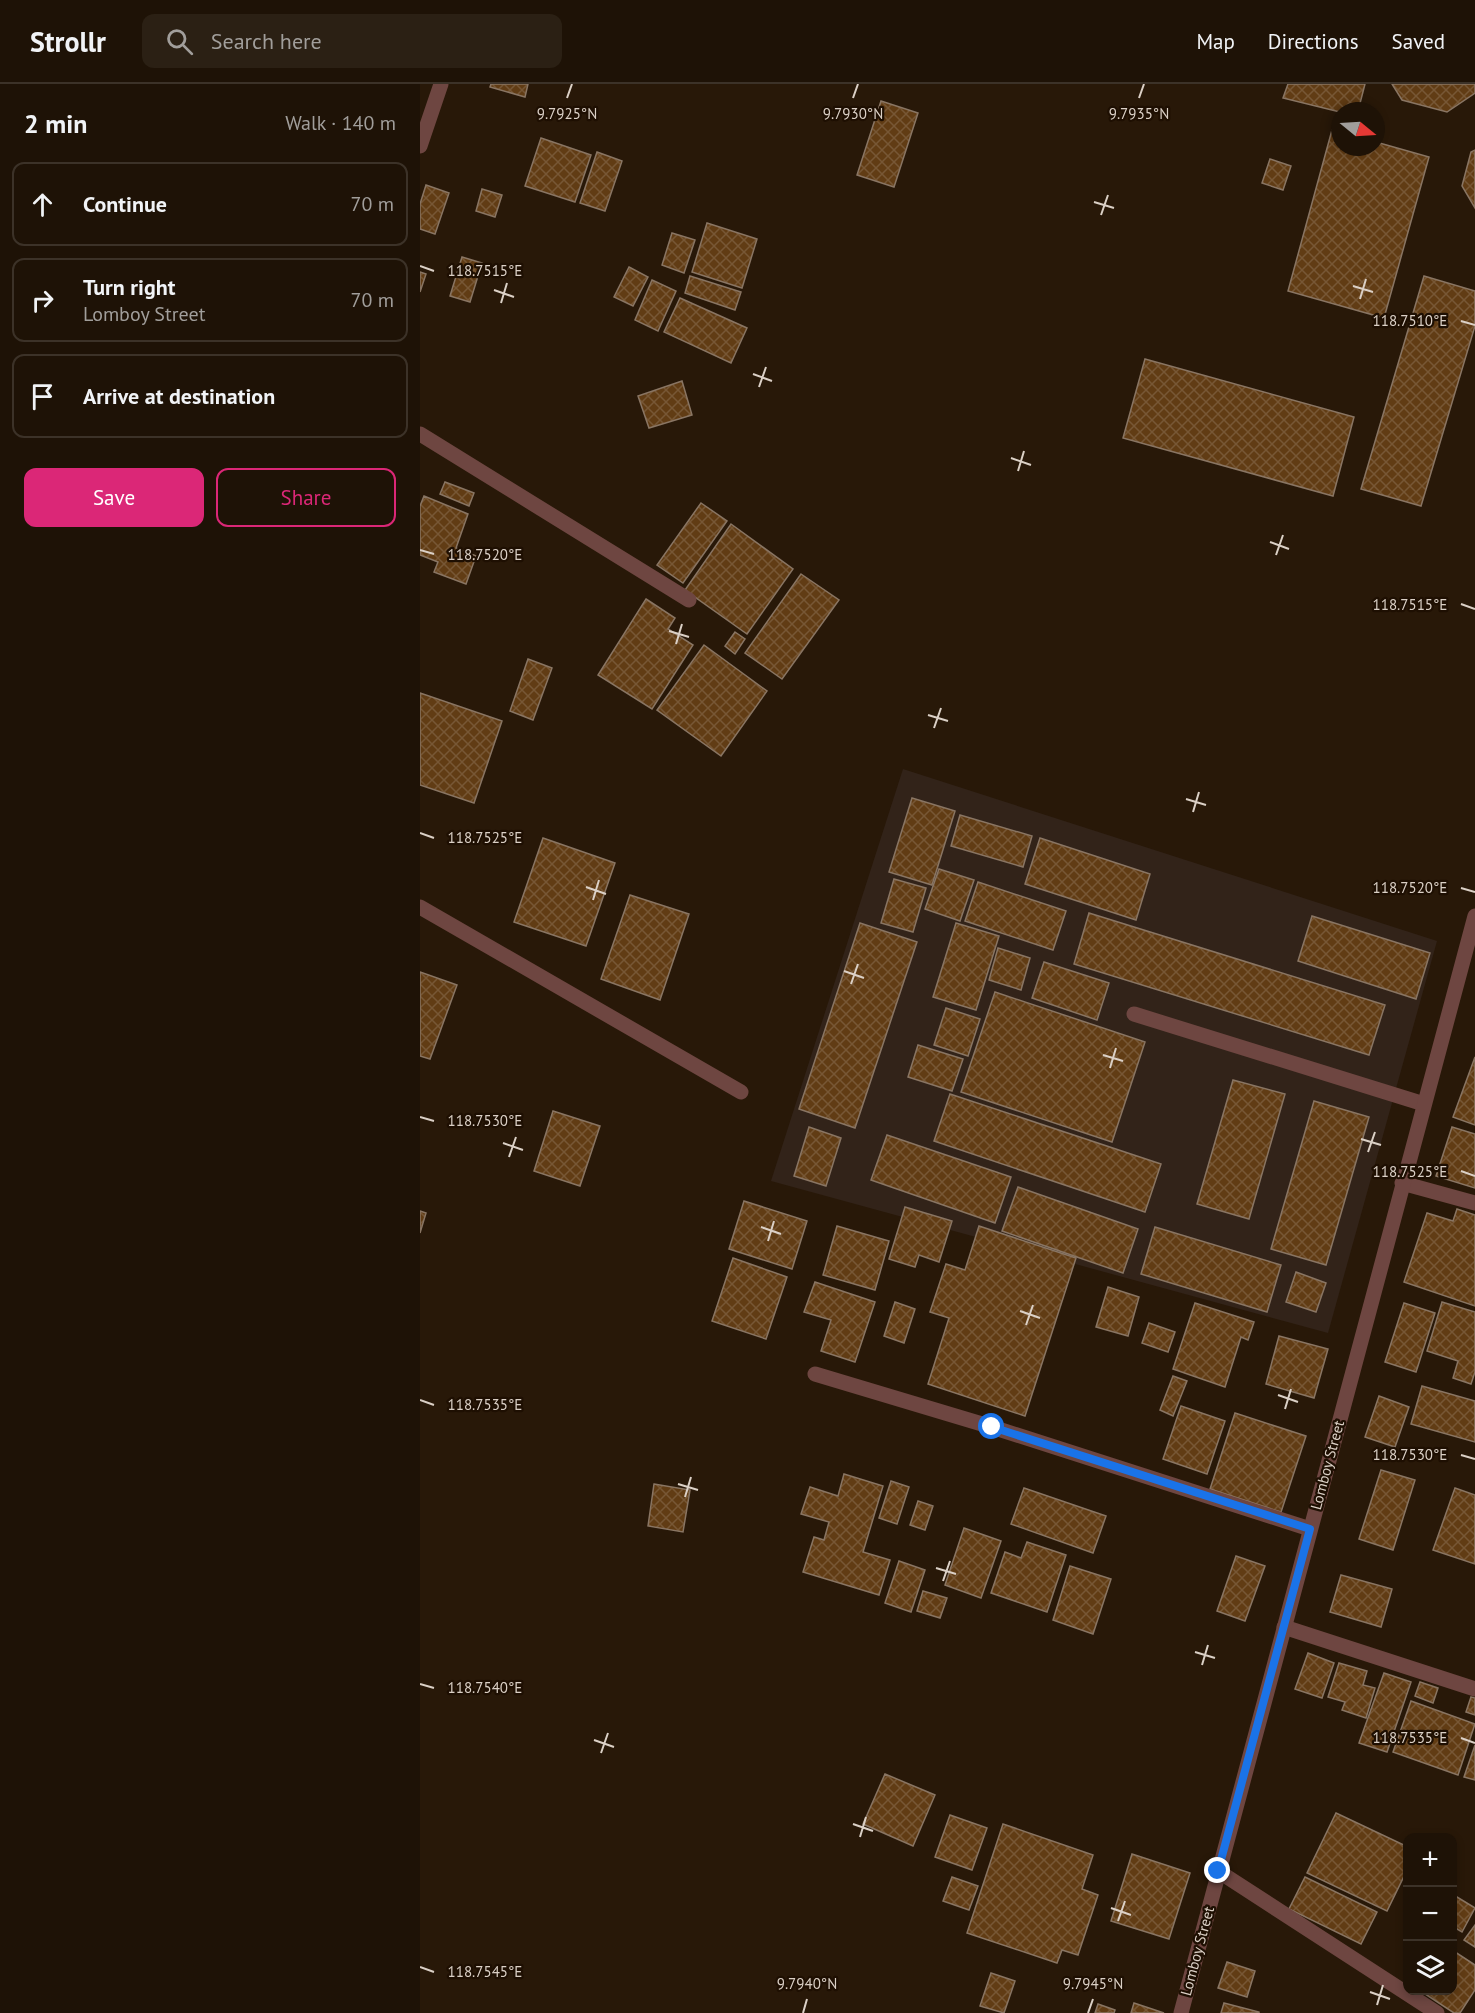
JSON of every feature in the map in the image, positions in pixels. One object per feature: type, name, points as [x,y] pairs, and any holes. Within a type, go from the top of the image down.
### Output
[{"type":"street","points":[[420,146],[441,84]]},
{"type":"street","points":[[420,434],[689,600]]},
{"type":"street","points":[[420,907],[741,1092]]},
{"type":"street","name":"Lomboy Street","points":[[1181,2013],[1475,916]]},
{"type":"street","points":[[1134,1014],[1424,1104]]},
{"type":"street","points":[[1402,1183],[1475,1203]]},
{"type":"street","points":[[815,1374],[992,1427],[1310,1529]]},
{"type":"street","points":[[1284,1627],[1475,1689]]},
{"type":"street","points":[[1218,1871],[1437,2013]]},
{"type":"shaded area","points":[[903,769],[1437,941],[1328,1333],[771,1181]]},
{"type":"building","points":[[491,84],[528,84],[525,97],[490,87]]},
{"type":"building","points":[[1288,84],[1365,84],[1360,102],[1331,102],[1331,110],[1283,98]]},
{"type":"building","points":[[1392,84],[1475,84],[1475,93],[1447,112],[1402,100]]},
{"type":"building","points":[[881,101],[918,113],[894,187],[857,175]]},
{"type":"building","points":[[1331,134],[1331,156],[1385,156],[1385,145],[1429,157],[1384,318],[1288,291]]},
{"type":"building","points":[[541,138],[591,155],[575,202],[525,186]]},
{"type":"building","points":[[1475,150],[1475,208],[1462,186],[1471,152]]},
{"type":"building","points":[[597,152],[622,161],[605,211],[580,203]]},
{"type":"building","points":[[1270,159],[1291,166],[1283,190],[1262,183]]},
{"type":"building","points":[[426,185],[449,193],[435,234],[420,229],[420,204]]},
{"type":"building","points":[[482,189],[502,195],[495,217],[476,211]]},
{"type":"building","points":[[707,223],[757,239],[742,288],[692,272]]},
{"type":"building","points":[[672,233],[695,240],[684,273],[662,265]]},
{"type":"building","points":[[462,257],[482,263],[470,302],[450,296]]},
{"type":"building","points":[[629,267],[648,277],[633,306],[614,297]]},
{"type":"building","points":[[420,272],[426,274],[420,292]]},
{"type":"building","points":[[690,276],[741,292],[735,310],[685,293]]},
{"type":"building","points":[[1424,276],[1475,291],[1475,326],[1421,506],[1361,489]]},
{"type":"building","points":[[652,280],[676,291],[658,331],[635,320]]},
{"type":"building","points":[[680,298],[747,328],[731,363],[664,332]]},
{"type":"building","points":[[1145,359],[1354,417],[1333,496],[1123,438]]},
{"type":"building","points":[[682,381],[692,415],[649,428],[638,396]]},
{"type":"building","points":[[445,482],[474,493],[469,506],[440,494]]},
{"type":"building","points":[[424,496],[468,514],[456,548],[476,556],[466,584],[434,572],[438,562],[420,555],[420,506]]},
{"type":"building","points":[[701,503],[727,521],[683,583],[657,565]]},
{"type":"building","points":[[731,524],[793,569],[747,634],[685,590]]},
{"type":"building","points":[[801,574],[839,600],[782,679],[745,653]]},
{"type":"building","points":[[646,599],[675,618],[668,629],[693,645],[652,709],[598,675]]},
{"type":"building","points":[[735,632],[745,639],[735,654],[725,646]]},
{"type":"building","points":[[704,645],[767,691],[721,756],[657,710]]},
{"type":"building","points":[[528,659],[552,668],[533,720],[510,711]]},
{"type":"building","points":[[420,693],[502,721],[474,803],[420,785]]},
{"type":"building","points":[[912,798],[955,811],[932,885],[889,872]]},
{"type":"building","points":[[960,815],[1032,836],[1023,867],[951,846]]},
{"type":"building","points":[[543,838],[615,863],[586,946],[514,922]]},
{"type":"building","points":[[1040,838],[1150,874],[1136,920],[1025,884]]},
{"type":"building","points":[[939,869],[974,880],[960,921],[925,909]]},
{"type":"building","points":[[894,879],[926,888],[913,932],[881,923]]},
{"type":"building","points":[[978,882],[1066,911],[1053,950],[965,921]]},
{"type":"building","points":[[630,895],[689,914],[660,1000],[601,979]]},
{"type":"building","points":[[1089,913],[1385,1005],[1369,1055],[1074,964]]},
{"type":"building","points":[[1312,916],[1430,953],[1416,999],[1298,961]]},
{"type":"building","points":[[860,923],[917,942],[855,1128],[799,1109]]},
{"type":"building","points":[[956,923],[999,936],[976,1010],[933,997]]},
{"type":"building","points":[[998,948],[1030,958],[1021,990],[989,980]]},
{"type":"building","points":[[1044,962],[1109,983],[1097,1020],[1032,998]]},
{"type":"building","points":[[420,972],[457,985],[430,1059],[420,1056]]},
{"type":"building","points":[[995,992],[1145,1042],[1112,1142],[961,1092]]},
{"type":"building","points":[[946,1008],[980,1019],[968,1056],[934,1045]]},
{"type":"building","points":[[918,1045],[963,1059],[952,1091],[908,1077]]},
{"type":"building","points":[[1475,1057],[1475,1125],[1453,1117]]},
{"type":"building","points":[[1233,1080],[1285,1094],[1249,1219],[1197,1204]]},
{"type":"building","points":[[950,1094],[1161,1164],[1145,1212],[934,1141]]},
{"type":"building","points":[[1314,1101],[1369,1117],[1326,1265],[1271,1249]]},
{"type":"building","points":[[553,1111],[600,1126],[580,1186],[534,1171]]},
{"type":"building","points":[[809,1127],[841,1138],[826,1186],[794,1176]]},
{"type":"building","points":[[1452,1127],[1475,1134],[1475,1188],[1436,1176]]},
{"type":"building","points":[[887,1135],[1011,1177],[995,1223],[871,1180]]},
{"type":"building","points":[[1018,1187],[1138,1229],[1123,1273],[1002,1231]]},
{"type":"building","points":[[744,1201],[807,1221],[792,1269],[729,1249]]},
{"type":"building","points":[[905,1207],[952,1221],[939,1262],[919,1255],[915,1267],[889,1259]]},
{"type":"building","points":[[1457,1209],[1475,1215],[1475,1306],[1404,1282],[1427,1213],[1453,1221]]},
{"type":"building","points":[[420,1211],[426,1213],[420,1233]]},
{"type":"building","points":[[837,1226],[889,1241],[875,1290],[823,1275]]},
{"type":"building","points":[[979,1226],[1076,1258],[1025,1416],[928,1384],[949,1318],[930,1312],[946,1264],[965,1270]]},
{"type":"building","points":[[1155,1227],[1281,1265],[1267,1312],[1141,1274]]},
{"type":"building","points":[[733,1258],[787,1277],[766,1339],[712,1321]]},
{"type":"building","points":[[1296,1272],[1326,1283],[1316,1312],[1286,1302]]},
{"type":"building","points":[[815,1282],[875,1302],[855,1362],[821,1351],[831,1320],[804,1312]]},
{"type":"building","points":[[1108,1287],[1139,1297],[1128,1336],[1096,1327]]},
{"type":"building","points":[[895,1302],[915,1309],[904,1343],[884,1336]]},
{"type":"building","points":[[1442,1302],[1475,1312],[1475,1372],[1471,1384],[1453,1378],[1458,1361],[1427,1351]]},
{"type":"building","points":[[1195,1303],[1254,1322],[1248,1340],[1241,1337],[1225,1387],[1173,1369]]},
{"type":"building","points":[[1404,1303],[1435,1313],[1416,1372],[1385,1362]]},
{"type":"building","points":[[1149,1323],[1175,1332],[1168,1352],[1142,1343]]},
{"type":"building","points":[[1279,1336],[1328,1349],[1314,1398],[1266,1384]]},
{"type":"building","points":[[1173,1376],[1187,1381],[1173,1416],[1160,1410]]},
{"type":"building","points":[[1422,1386],[1475,1401],[1475,1442],[1411,1424]]},
{"type":"building","points":[[1379,1396],[1409,1407],[1395,1447],[1365,1437]]},
{"type":"building","points":[[1181,1406],[1225,1421],[1207,1474],[1163,1459]]},
{"type":"building","points":[[1235,1413],[1306,1436],[1281,1512],[1210,1489]]},
{"type":"building","points":[[1381,1470],[1415,1480],[1393,1550],[1359,1539]]},
{"type":"building","points":[[844,1474],[883,1486],[863,1552],[890,1560],[879,1595],[803,1572],[814,1537],[824,1540],[829,1522],[801,1514],[810,1487],[838,1496]]},
{"type":"building","points":[[891,1481],[909,1487],[897,1524],[879,1518]]},
{"type":"building","points":[[654,1484],[690,1490],[683,1532],[648,1526]]},
{"type":"building","points":[[1024,1488],[1106,1516],[1093,1553],[1011,1524]]},
{"type":"building","points":[[1455,1488],[1475,1495],[1475,1564],[1433,1550]]},
{"type":"building","points":[[918,1501],[933,1506],[925,1530],[910,1525]]},
{"type":"building","points":[[964,1528],[1001,1541],[981,1598],[945,1585]]},
{"type":"building","points":[[1027,1542],[1066,1555],[1047,1612],[991,1593],[1005,1552],[1021,1558]]},
{"type":"building","points":[[1236,1556],[1265,1566],[1245,1621],[1217,1611]]},
{"type":"building","points":[[899,1561],[925,1570],[911,1612],[885,1603]]},
{"type":"building","points":[[1070,1566],[1111,1579],[1093,1634],[1053,1620]]},
{"type":"building","points":[[1341,1575],[1392,1589],[1381,1627],[1330,1612]]},
{"type":"building","points":[[923,1591],[947,1598],[940,1618],[917,1611]]},
{"type":"building","points":[[1308,1653],[1334,1663],[1322,1698],[1295,1689]]},
{"type":"building","points":[[1339,1663],[1367,1671],[1363,1685],[1375,1688],[1366,1718],[1342,1710],[1345,1702],[1328,1697]]},
{"type":"building","points":[[1384,1673],[1411,1682],[1387,1752],[1359,1743]]},
{"type":"building","points":[[1420,1682],[1438,1688],[1433,1703],[1415,1696]]},
{"type":"building","points":[[1471,1697],[1475,1698],[1475,1715],[1466,1712]]},
{"type":"building","points":[[1411,1701],[1475,1724],[1458,1775],[1393,1752]]},
{"type":"building","points":[[1475,1745],[1475,1780],[1464,1777]]},
{"type":"building","points":[[885,1774],[935,1795],[913,1846],[863,1824]]},
{"type":"building","points":[[1336,1813],[1403,1845],[1403,1878],[1387,1911],[1307,1873]]},
{"type":"building","points":[[950,1815],[987,1828],[972,1870],[935,1857]]},
{"type":"building","points":[[1003,1824],[1093,1855],[1082,1889],[1098,1895],[1078,1955],[1062,1950],[1057,1963],[967,1933]]},
{"type":"building","points":[[1132,1854],[1190,1873],[1169,1939],[1111,1921]]},
{"type":"building","points":[[952,1877],[978,1886],[969,1910],[943,1901]]},
{"type":"building","points":[[1305,1877],[1377,1912],[1361,1944],[1289,1909]]},
{"type":"building","points":[[1457,1897],[1475,1908],[1462,1932],[1457,1929]]},
{"type":"building","points":[[1475,1925],[1475,1947],[1464,1940]]},
{"type":"building","points":[[1457,1953],[1475,1965],[1475,1990],[1460,2013],[1454,2013],[1427,1995],[1457,1995]]},
{"type":"building","points":[[1227,1962],[1255,1971],[1247,1997],[1218,1988]]},
{"type":"building","points":[[991,1973],[1015,1981],[1004,2013],[980,2006]]},
{"type":"building","points":[[1134,2003],[1164,2013],[1131,2013]]},
{"type":"building","points":[[1224,2003],[1259,2012],[1259,2013],[1221,2013]]},
{"type":"building","points":[[1098,2004],[1115,2010],[1114,2013],[1095,2013]]},
{"type":"route","points":[[992,1427],[1310,1529],[1218,1871]]}]
